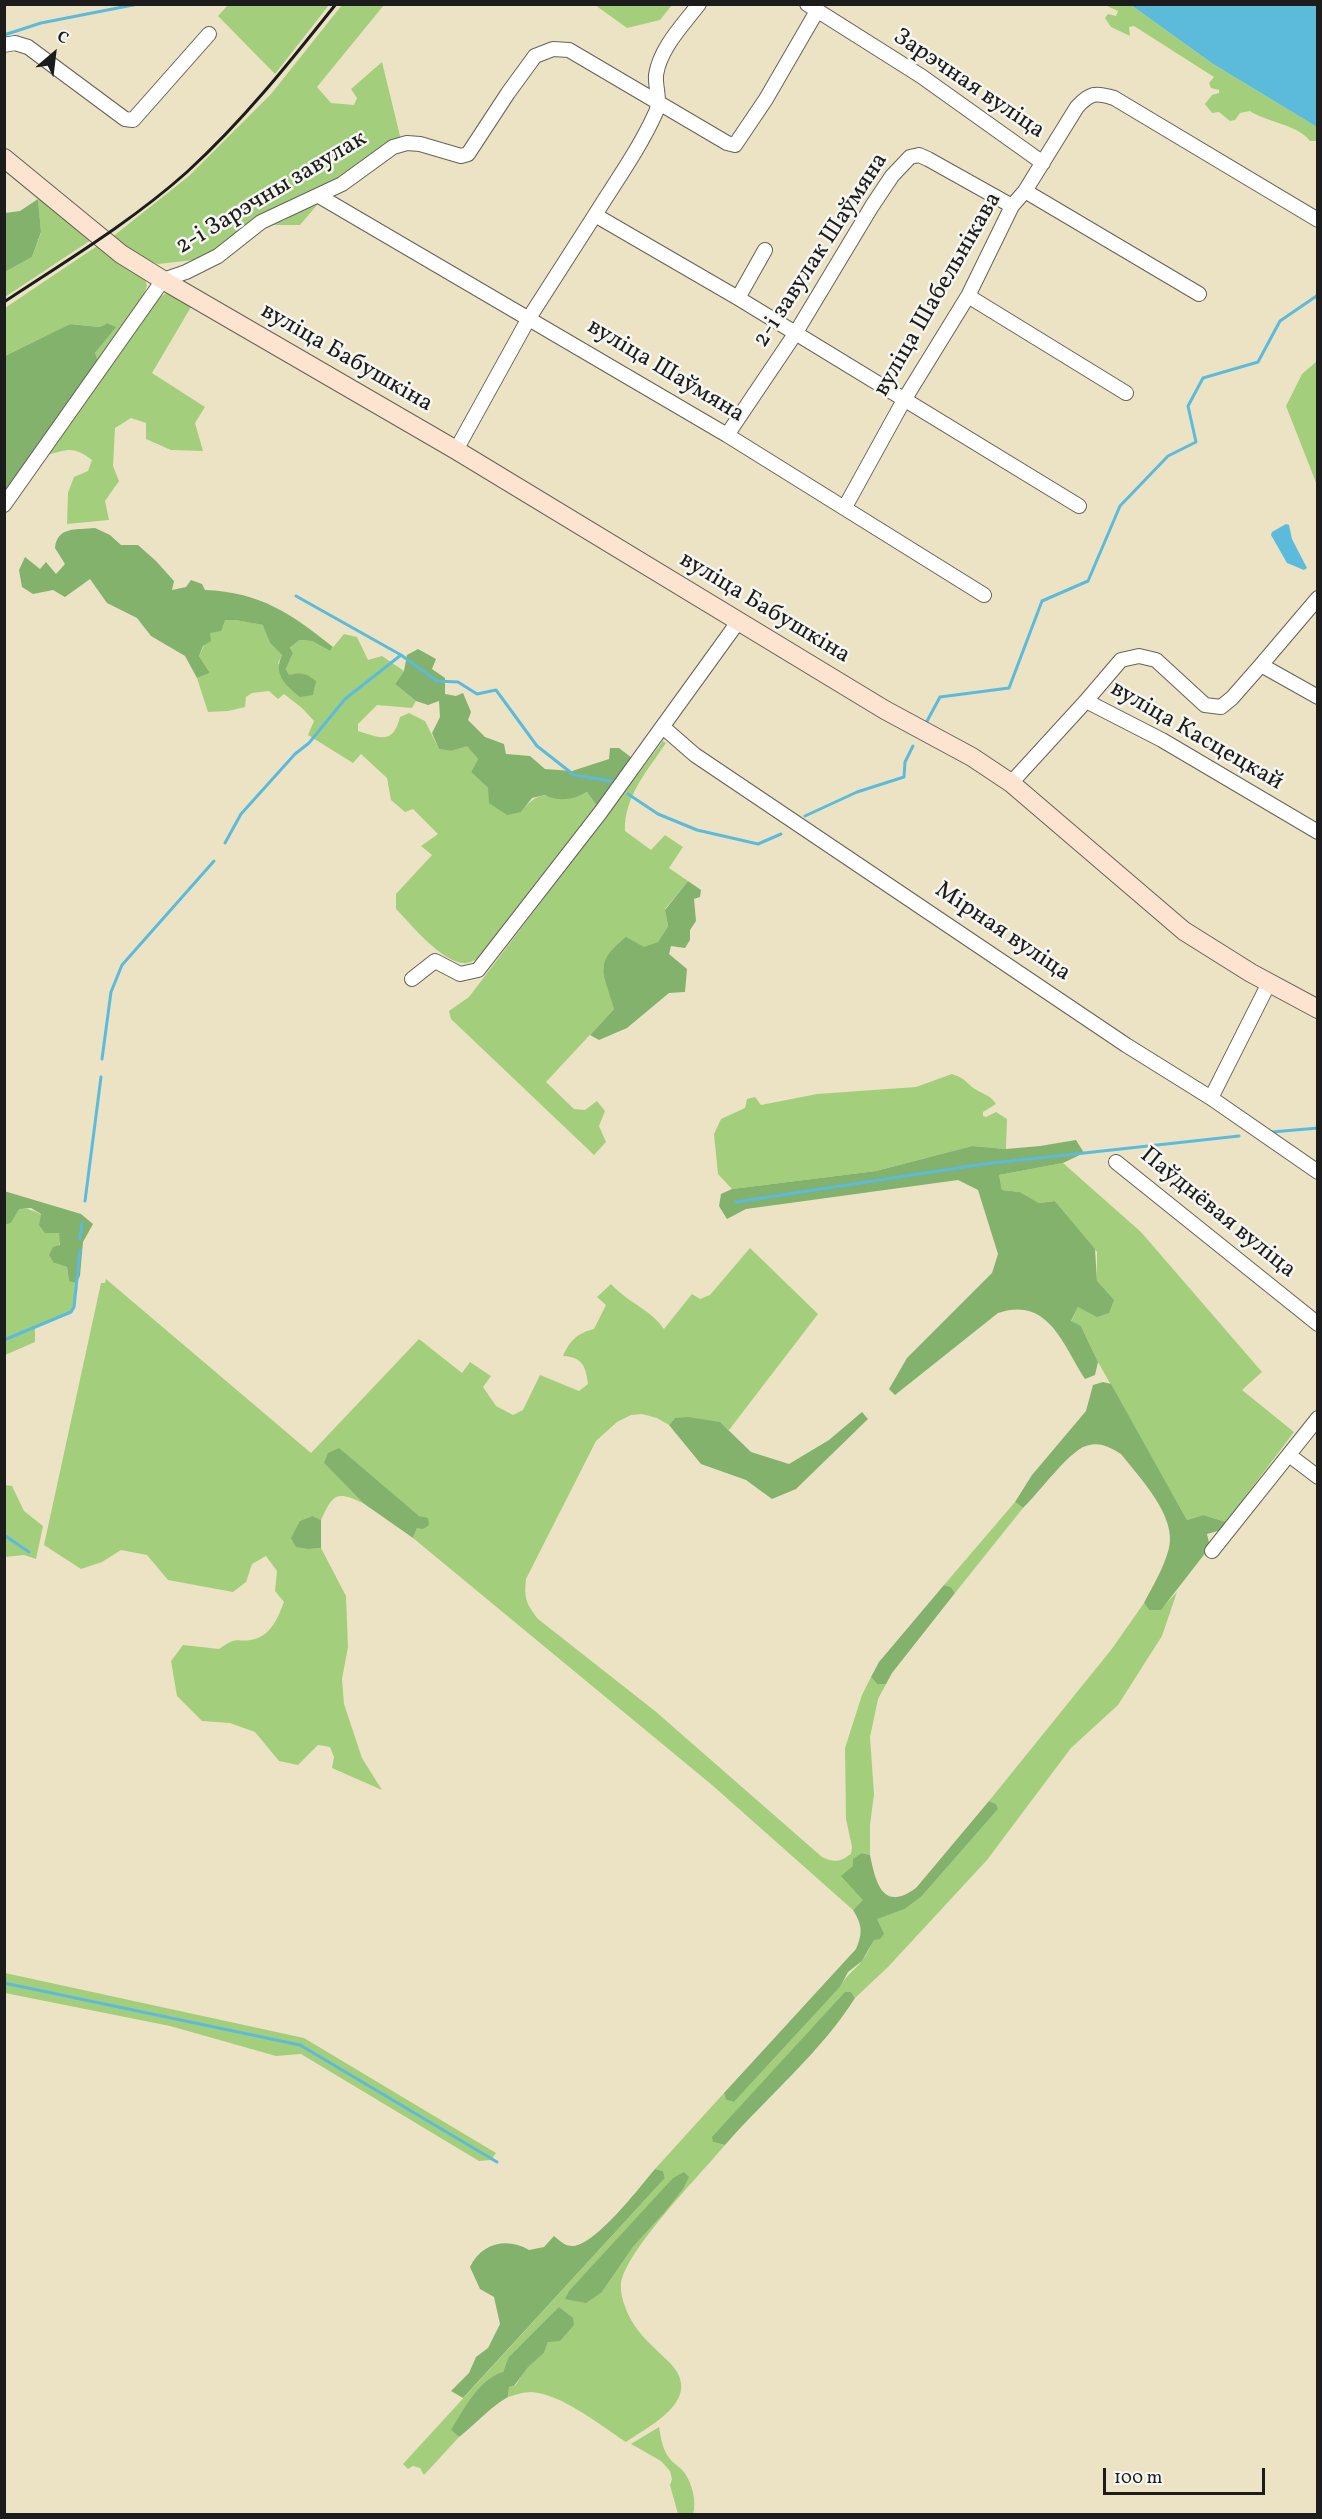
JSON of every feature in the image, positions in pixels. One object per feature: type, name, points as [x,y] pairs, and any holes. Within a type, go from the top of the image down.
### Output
[{"type":"street","points":[[456,450],[529,318],[632,157],[657,109],[656,83],[660,60],[699,4]]},
{"type":"street","points":[[658,102],[727,143],[735,145],[766,99],[812,8]]},
{"type":"street","name":"Зарэчная вуліца","points":[[812,8],[921,76],[1043,163]]},
{"type":"street","points":[[4,45],[15,43],[28,47],[125,119],[133,120],[209,34]]},
{"type":"street","name":"2-і Зарэчны завулак","points":[[163,280],[186,272],[218,256],[261,222],[342,184],[393,147],[407,143],[420,144],[461,156],[468,154],[535,56],[553,50],[568,50],[658,102]]},
{"type":"street","name":"вуліца Шабельнікава","points":[[845,507],[904,400],[968,296],[1012,206],[1026,191],[1077,107],[1087,96],[1101,94],[1114,98],[1317,220]]},
{"type":"street","name":"2-і завулак Шаўмяна","points":[[727,435],[795,334],[872,206],[892,176],[910,157],[919,155],[928,159],[1012,206]]},
{"type":"street","name":"вуліца Бабушкіна","points":[[4,158],[121,254],[163,280],[456,450],[885,710],[972,757],[1011,783],[1184,931],[1317,1010]]},
{"type":"street","points":[[1026,191],[1199,294]]},
{"type":"street","name":"вуліца Шаўмяна","points":[[319,196],[727,435],[984,595]]},
{"type":"street","points":[[594,215],[738,298],[1079,506]]},
{"type":"street","points":[[738,298],[765,250]]},
{"type":"street","points":[[4,505],[163,280]]},
{"type":"street","points":[[968,296],[1126,393]]},
{"type":"street","points":[[1086,701],[1121,660],[1138,656],[1156,660],[1205,705],[1221,707],[1232,698],[1317,598]]},
{"type":"street","points":[[412,979],[435,961],[460,974],[478,970],[600,813],[738,622]]},
{"type":"street","points":[[1261,665],[1317,697]]},
{"type":"street","name":"вуліца Касцецкай","points":[[1011,783],[1086,701],[1162,740],[1317,832]]},
{"type":"street","name":"Мірная вуліца","points":[[663,728],[695,754],[1126,1045],[1211,1098],[1317,1172]]},
{"type":"street","points":[[1211,1098],[1269,983]]},
{"type":"street","name":"Паўднёвая вуліца","points":[[1116,1162],[1317,1324]]},
{"type":"street","points":[[1212,1551],[1317,1418]]},
{"type":"street","points":[[1289,1455],[1317,1478]]},
{"type":"green space","points":[[228,5],[329,5],[275,74],[218,16]]},
{"type":"green space","points":[[342,5],[384,5],[317,87],[331,103],[354,105],[357,98],[351,89],[382,62],[401,140],[340,181],[203,259],[158,264],[143,258],[111,238],[189,176],[271,94]]},
{"type":"green space","points":[[595,5],[672,5],[660,20],[627,28]]},
{"type":"green space","points":[[1105,5],[1131,5],[1213,64],[1317,127],[1317,141],[1310,141],[1290,127],[1250,111],[1240,113],[1235,120],[1230,121],[1219,112],[1212,113],[1205,104],[1212,95],[1219,93],[1219,90],[1211,88],[1209,83],[1214,77],[1134,26],[1129,27],[1130,36],[1111,27],[1105,18],[1108,14],[1116,16],[1118,11]]},
{"type":"green space","points":[[38,199],[59,212],[91,240],[5,297],[5,272],[32,257],[41,233]]},
{"type":"green space","points":[[38,199],[41,232],[32,257],[5,272],[5,213],[20,211]]},
{"type":"green space","points":[[312,203],[317,205],[300,225],[262,225],[283,221]]},
{"type":"green space","points":[[97,246],[144,278],[147,285],[142,301],[98,361],[95,353],[115,327],[109,323],[100,327],[70,324],[5,356],[5,308]]},
{"type":"green space","points":[[168,292],[191,307],[152,373],[205,407],[195,423],[203,451],[171,450],[146,439],[146,423],[131,418],[115,428],[113,466],[119,481],[105,501],[109,520],[67,524],[68,493],[74,477],[88,471],[92,460],[80,452],[71,450],[47,455],[155,300]]},
{"type":"green space","points":[[108,323],[116,327],[95,353],[98,361],[5,493],[5,356],[70,324],[100,327]]},
{"type":"green space","points":[[1317,361],[1317,485],[1286,406],[1302,374]]},
{"type":"green space","points":[[95,528],[110,535],[121,545],[138,545],[174,581],[172,590],[186,587],[191,580],[202,584],[205,590],[242,595],[259,600],[289,615],[318,635],[333,647],[330,651],[312,641],[299,640],[290,648],[293,653],[286,669],[289,675],[303,674],[316,681],[313,695],[300,697],[282,679],[279,668],[282,655],[270,643],[263,625],[225,620],[221,631],[210,633],[211,641],[203,646],[199,656],[210,673],[197,678],[185,656],[151,636],[137,618],[107,603],[90,579],[65,597],[53,590],[33,594],[22,587],[19,570],[25,557],[40,569],[46,562],[56,574],[65,564],[55,548],[60,536],[69,530]]},
{"type":"green space","points":[[225,620],[264,625],[270,643],[282,655],[278,663],[289,675],[286,669],[293,653],[290,649],[298,640],[312,641],[330,651],[344,634],[357,637],[368,660],[382,656],[404,671],[395,684],[416,701],[412,708],[377,705],[358,724],[358,731],[379,737],[389,736],[394,732],[400,717],[409,713],[425,721],[439,749],[451,751],[467,745],[478,759],[471,772],[488,788],[521,812],[538,797],[545,795],[568,797],[587,792],[597,806],[487,952],[471,962],[462,963],[452,960],[430,945],[396,909],[396,894],[432,855],[421,846],[438,834],[413,809],[405,812],[391,800],[387,778],[361,754],[353,763],[308,735],[314,721],[284,694],[278,699],[269,691],[252,693],[246,697],[245,707],[208,712],[197,678],[210,673],[199,656],[210,633]]},
{"type":"green space","points":[[418,649],[436,659],[432,669],[445,678],[445,694],[456,696],[463,693],[471,712],[468,720],[485,737],[504,744],[506,754],[530,756],[545,769],[572,771],[609,759],[610,748],[619,748],[632,758],[597,806],[587,792],[566,799],[556,799],[545,795],[532,798],[521,812],[507,815],[489,803],[488,788],[471,772],[478,759],[467,746],[451,751],[439,749],[432,733],[440,717],[439,701],[428,705],[416,701],[395,684],[404,671],[407,655]]},
{"type":"green space","points":[[663,741],[666,743],[638,784],[628,806],[625,831],[651,850],[665,835],[683,847],[669,868],[688,881],[665,909],[668,926],[658,942],[603,967],[614,1009],[546,1082],[574,1109],[585,1110],[597,1101],[605,1111],[599,1126],[606,1142],[594,1155],[451,1019],[449,1011],[469,997]]},
{"type":"green space","points":[[688,881],[701,890],[700,897],[694,899],[696,921],[690,930],[690,940],[685,948],[671,946],[669,954],[687,969],[685,992],[669,993],[627,1028],[599,1040],[590,1035],[614,1009],[604,977],[608,955],[626,937],[644,947],[658,942],[668,926],[665,910]]},
{"type":"green space","points":[[952,1074],[994,1101],[996,1104],[983,1112],[983,1116],[986,1117],[996,1112],[1007,1119],[1006,1149],[972,1146],[876,1171],[732,1189],[718,1174],[714,1134],[721,1119],[745,1108],[747,1099],[755,1097],[761,1105],[817,1094],[916,1087]]},
{"type":"green space","points":[[1076,1140],[1084,1153],[1063,1163],[999,1175],[1002,1190],[1020,1192],[1039,1203],[1055,1201],[1095,1249],[1097,1281],[1114,1300],[1109,1313],[1097,1317],[1078,1307],[1071,1321],[1081,1326],[1098,1362],[1095,1375],[1085,1379],[1052,1326],[1029,1311],[1015,1309],[998,1313],[895,1395],[889,1389],[907,1358],[992,1273],[998,1254],[978,1190],[958,1180],[746,1209],[727,1219],[719,1206],[721,1194],[732,1189],[876,1171],[972,1146],[1006,1149]]},
{"type":"green space","points":[[1063,1163],[1141,1232],[1262,1372],[1242,1390],[1294,1432],[1226,1522],[1203,1515],[1187,1520],[1098,1362],[1081,1326],[1071,1322],[1078,1307],[1097,1281],[1097,1252],[1055,1201],[1039,1203],[1020,1192],[1002,1190],[999,1175]]},
{"type":"green space","points":[[4,1191],[81,1214],[93,1224],[83,1242],[80,1276],[76,1283],[69,1281],[67,1267],[54,1263],[49,1255],[53,1247],[60,1245],[59,1233],[45,1233],[39,1225],[41,1214],[31,1208],[19,1209],[11,1223],[5,1225]]},
{"type":"green space","points":[[19,1208],[42,1215],[59,1234],[59,1248],[54,1263],[67,1267],[69,1280],[76,1283],[74,1307],[71,1312],[35,1328],[35,1342],[5,1355],[5,1225],[11,1223]]},
{"type":"green space","points":[[750,1248],[818,1314],[729,1430],[719,1422],[675,1418],[669,1425],[657,1418],[642,1414],[631,1415],[617,1422],[596,1441],[526,1579],[525,1591],[528,1605],[538,1619],[655,1711],[822,1857],[830,1860],[837,1861],[847,1857],[851,1854],[852,1847],[846,1819],[845,1748],[862,1695],[871,1677],[877,1684],[886,1684],[878,1699],[870,1737],[874,1794],[870,1825],[870,1855],[862,1853],[864,1900],[853,1910],[712,1785],[413,1538],[417,1528],[428,1519],[324,1463],[363,1503],[347,1497],[337,1497],[329,1504],[321,1520],[313,1516],[309,1549],[321,1548],[346,1596],[348,1647],[342,1679],[344,1704],[362,1758],[382,1790],[332,1768],[334,1757],[330,1747],[318,1745],[298,1765],[279,1761],[255,1732],[230,1723],[202,1721],[177,1696],[171,1661],[183,1645],[219,1649],[235,1641],[261,1637],[274,1624],[284,1602],[275,1591],[277,1571],[266,1556],[252,1564],[246,1582],[233,1592],[168,1580],[147,1555],[121,1550],[102,1562],[81,1569],[44,1545],[101,1283],[105,1283],[106,1279],[311,1453],[419,1339],[462,1373],[470,1362],[491,1376],[483,1387],[496,1406],[513,1415],[523,1410],[540,1375],[579,1391],[588,1384],[582,1364],[575,1358],[563,1356],[575,1338],[594,1329],[606,1305],[597,1297],[611,1284],[652,1316],[664,1329],[692,1294],[700,1299],[710,1295]]},
{"type":"green space","points":[[1103,1382],[1111,1384],[1187,1520],[1203,1515],[1226,1522],[1221,1530],[1207,1534],[1210,1547],[1161,1610],[1149,1610],[1144,1603],[1167,1555],[1170,1536],[1167,1523],[1155,1498],[1121,1454],[1100,1444],[1086,1446],[1071,1456],[1023,1508],[1015,1502],[1032,1475],[1086,1411],[1093,1385]]},
{"type":"green space","points":[[862,1412],[868,1419],[796,1489],[772,1499],[746,1480],[701,1464],[669,1425],[675,1418],[688,1417],[720,1422],[751,1452],[789,1464],[829,1440]]},
{"type":"green space","points":[[339,1448],[419,1516],[428,1518],[429,1525],[423,1529],[417,1528],[413,1538],[363,1503],[324,1463],[328,1453]]},
{"type":"green space","points":[[4,1485],[12,1486],[24,1511],[43,1526],[36,1559],[24,1555],[5,1557]]},
{"type":"green space","points":[[1015,1502],[1023,1508],[955,1593],[951,1587],[944,1585]]},
{"type":"green space","points":[[313,1516],[321,1520],[321,1548],[296,1547],[291,1538],[300,1521]]},
{"type":"green space","points":[[944,1585],[951,1587],[955,1593],[892,1673],[886,1684],[877,1684],[871,1677],[879,1662]]},
{"type":"green space","points":[[1177,1592],[1162,1636],[1118,1705],[1071,1748],[987,1860],[888,1967],[855,1998],[851,1992],[713,2142],[725,2145],[666,2212],[636,2251],[621,2283],[622,2295],[628,2314],[636,2328],[679,2375],[681,2387],[678,2398],[671,2409],[626,2442],[580,2411],[555,2398],[531,2392],[508,2397],[509,2387],[515,2386],[528,2366],[544,2353],[548,2342],[574,2325],[508,2358],[503,2372],[451,2430],[459,2437],[424,2475],[420,2468],[413,2466],[408,2469],[403,2464],[665,2178],[663,2171],[655,2169],[724,2093],[726,2100],[734,2102],[840,1987],[862,1961],[871,1946],[876,1919],[905,1909],[922,1896],[997,1810],[996,1804],[989,1801],[1111,1650],[1144,1603],[1149,1610],[1160,1610]],"holes":[[[663,2214],[633,2247],[602,2292],[569,2291]]]},
{"type":"green space","points":[[989,1801],[996,1804],[998,1809],[922,1896],[905,1909],[877,1919],[884,1934],[880,1939],[874,1940],[862,1961],[848,1972],[840,1987],[734,2102],[726,2100],[724,2093],[856,1949],[860,1929],[853,1910],[863,1900],[841,1876],[853,1866],[853,1859],[862,1853],[870,1855],[878,1885],[883,1891],[889,1896],[905,1895],[916,1888]]},
{"type":"green space","points":[[5,1973],[304,2038],[496,2153],[491,2160],[479,2161],[301,2054],[276,2056],[170,2026],[5,1993]]},
{"type":"green space","points":[[845,1992],[851,1992],[855,1998],[827,2037],[725,2145],[713,2142],[712,2137]]},
{"type":"green space","points":[[655,2169],[663,2171],[665,2178],[463,2398],[451,2391],[469,2373],[476,2357],[488,2348],[500,2324],[494,2297],[480,2289],[470,2267],[481,2252],[504,2243],[529,2250],[544,2247],[554,2236],[568,2246],[583,2243],[618,2213]]},
{"type":"green space","points":[[684,2172],[689,2177],[683,2189],[633,2247],[602,2292],[586,2303],[565,2299],[569,2291],[673,2178]]},
{"type":"green space","points":[[559,2307],[573,2318],[574,2325],[560,2341],[548,2342],[544,2353],[528,2367],[514,2386],[509,2387],[508,2397],[459,2437],[451,2430],[479,2388],[503,2372],[508,2358]]},
{"type":"green space","points":[[659,2427],[667,2455],[684,2472],[689,2482],[694,2498],[693,2514],[678,2514],[670,2485],[672,2479],[670,2471],[661,2461],[631,2444]]},
{"type":"water","points":[[1131,5],[1317,5],[1317,127],[1213,64]]},
{"type":"water","points":[[1286,524],[1289,525],[1292,539],[1307,568],[1304,570],[1287,563],[1271,535],[1272,532]]},
{"type":"waterway","points":[[4,35],[41,23],[138,4]]},
{"type":"waterway","points":[[926,723],[940,697],[1009,688],[1042,601],[1088,581],[1120,506],[1168,456],[1196,442],[1188,406],[1203,378],[1258,362],[1280,321],[1318,295]]},
{"type":"waterway","points":[[296,596],[401,655],[437,681],[458,682],[477,694],[496,690],[537,746],[574,775],[611,781]]},
{"type":"waterway","points":[[225,843],[241,814],[295,754],[309,743],[345,699],[401,655]]},
{"type":"waterway","points":[[805,816],[857,792],[904,777],[905,762],[913,746]]},
{"type":"waterway","points":[[628,794],[658,814],[697,830],[758,844],[781,834]]},
{"type":"waterway","points":[[102,1059],[111,992],[122,965],[214,861]]},
{"type":"waterway","points":[[85,1201],[101,1077]]},
{"type":"waterway","points":[[1272,1132],[1318,1128]]},
{"type":"waterway","points":[[736,1202],[984,1164],[1239,1136]]},
{"type":"waterway","points":[[80,1239],[82,1223]]},
{"type":"waterway","points":[[4,1340],[71,1312],[74,1307],[80,1250]]},
{"type":"waterway","points":[[4,1535],[29,1552]]},
{"type":"waterway","points":[[4,1983],[300,2045],[497,2162]]},
{"type":"railway","points":[[4,302],[144,208],[187,172],[246,112],[336,4]]}]
